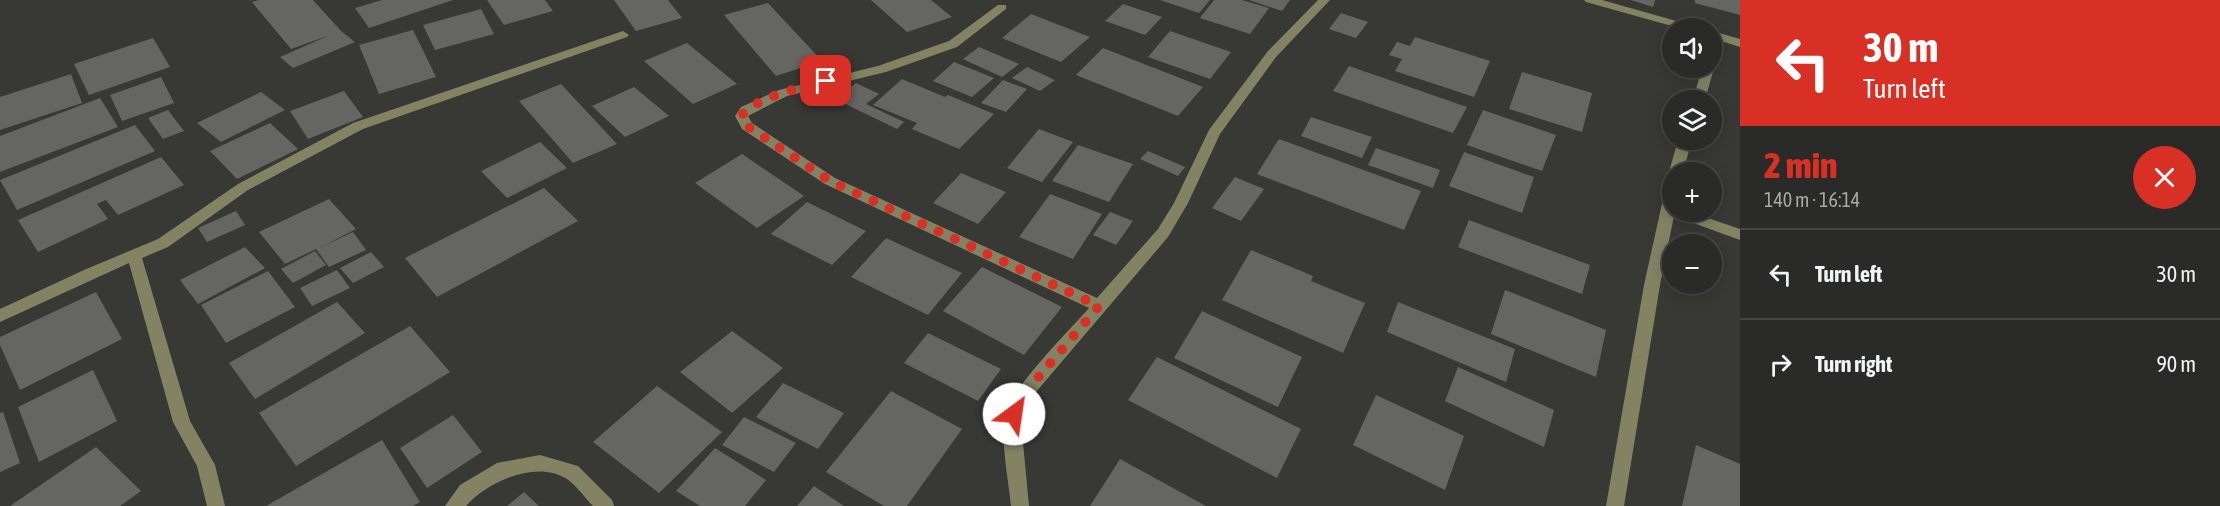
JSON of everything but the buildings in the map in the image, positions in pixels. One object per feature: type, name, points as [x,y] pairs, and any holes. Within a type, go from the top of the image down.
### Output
[{"type":"street","points":[[1020,506],[1012,432],[1014,414],[1030,387],[1163,233],[1181,203],[1214,133],[1265,63],[1324,0]]},
{"type":"street","points":[[1590,0],[1662,20]]},
{"type":"street","points":[[1002,8],[953,44],[882,69],[783,93],[746,110],[741,116],[747,126],[830,181],[1099,306]]},
{"type":"street","points":[[0,316],[163,243],[243,187],[358,126],[623,34]]},
{"type":"street","points":[[1722,37],[1740,43]]},
{"type":"street","points":[[1616,506],[1652,285],[1670,222]]},
{"type":"street","points":[[1705,222],[1740,235]]},
{"type":"street","points":[[134,255],[182,422],[206,465],[216,506]]},
{"type":"street","points":[[454,506],[467,491],[503,469],[540,464],[572,472],[605,506]]},
{"type":"route","points":[[826,81],[783,93],[746,110],[741,116],[747,126],[830,181],[1099,306],[1030,387],[1014,414]]}]
